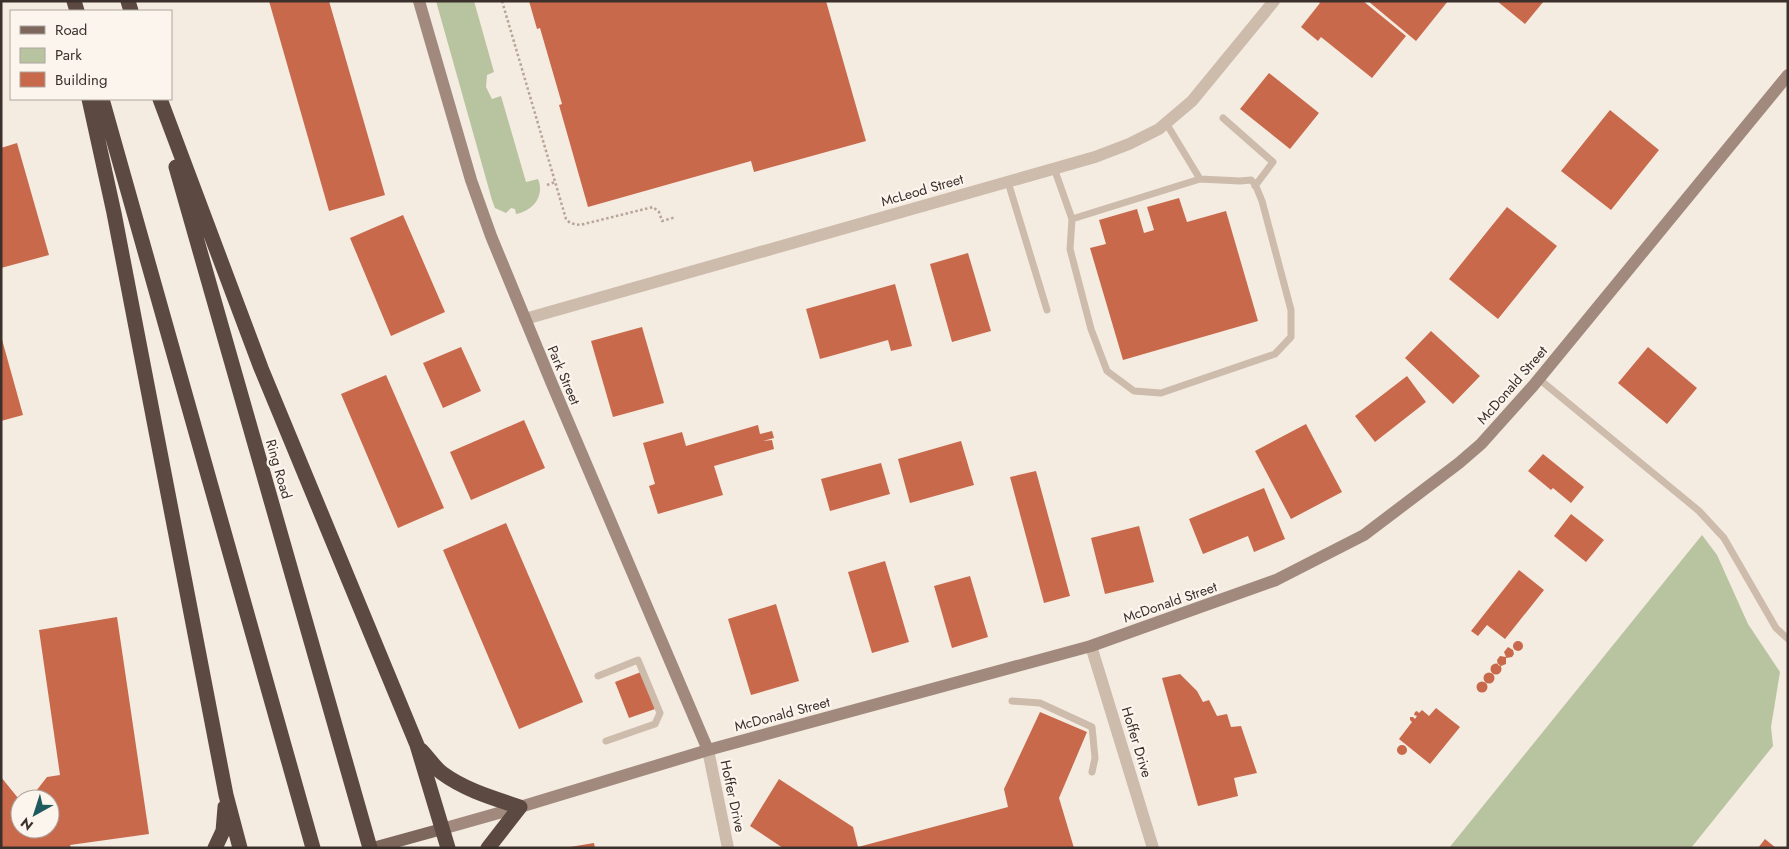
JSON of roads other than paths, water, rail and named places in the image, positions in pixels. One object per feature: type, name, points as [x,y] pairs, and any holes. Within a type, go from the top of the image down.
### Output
[{"type":"highway","points":[[89,100],[114,213],[226,795],[240,848]]},
{"type":"highway","points":[[102,100],[313,848]]},
{"type":"highway","points":[[158,100],[261,368],[417,745],[448,848]]},
{"type":"highway","name":"Ring Road","points":[[158,100],[355,797],[372,848]]},
{"type":"highway","points":[[417,745],[440,772],[459,784],[481,794],[520,807],[488,848]]},
{"type":"highway","points":[[215,848],[222,831],[226,795]]},
{"type":"main road","name":"Park Street","points":[[420,1],[471,180],[491,236],[708,750]]},
{"type":"main road","name":"McDonald Street","points":[[372,848],[520,807],[708,750],[1091,646],[1276,580],[1364,535],[1481,444],[1539,379],[1788,75]]},
{"type":"street","name":"McLeod Street","points":[[525,318],[1095,157],[1130,144],[1159,129],[1192,101],[1274,1]]},
{"type":"street","name":"Hoffer Drive","points":[[1091,646],[1153,848]]},
{"type":"street","name":"Hoffer Drive","points":[[708,750],[728,848]]},
{"type":"lane","points":[[1223,118],[1273,162],[1255,186]]},
{"type":"lane","points":[[1166,123],[1200,179]]},
{"type":"lane","points":[[1054,168],[1072,219],[1070,249],[1091,329],[1107,371],[1134,392],[1161,393],[1275,354],[1291,336],[1291,310],[1262,201],[1251,180],[1240,182],[1200,179],[1072,219]]},
{"type":"lane","points":[[1008,182],[1047,310]]},
{"type":"lane","points":[[1539,379],[1700,511],[1724,538],[1776,628],[1788,639]]},
{"type":"lane","points":[[598,676],[638,660],[660,713],[655,724],[606,741]]},
{"type":"lane","points":[[1012,702],[1040,704],[1092,727],[1095,758],[1092,772]]}]
